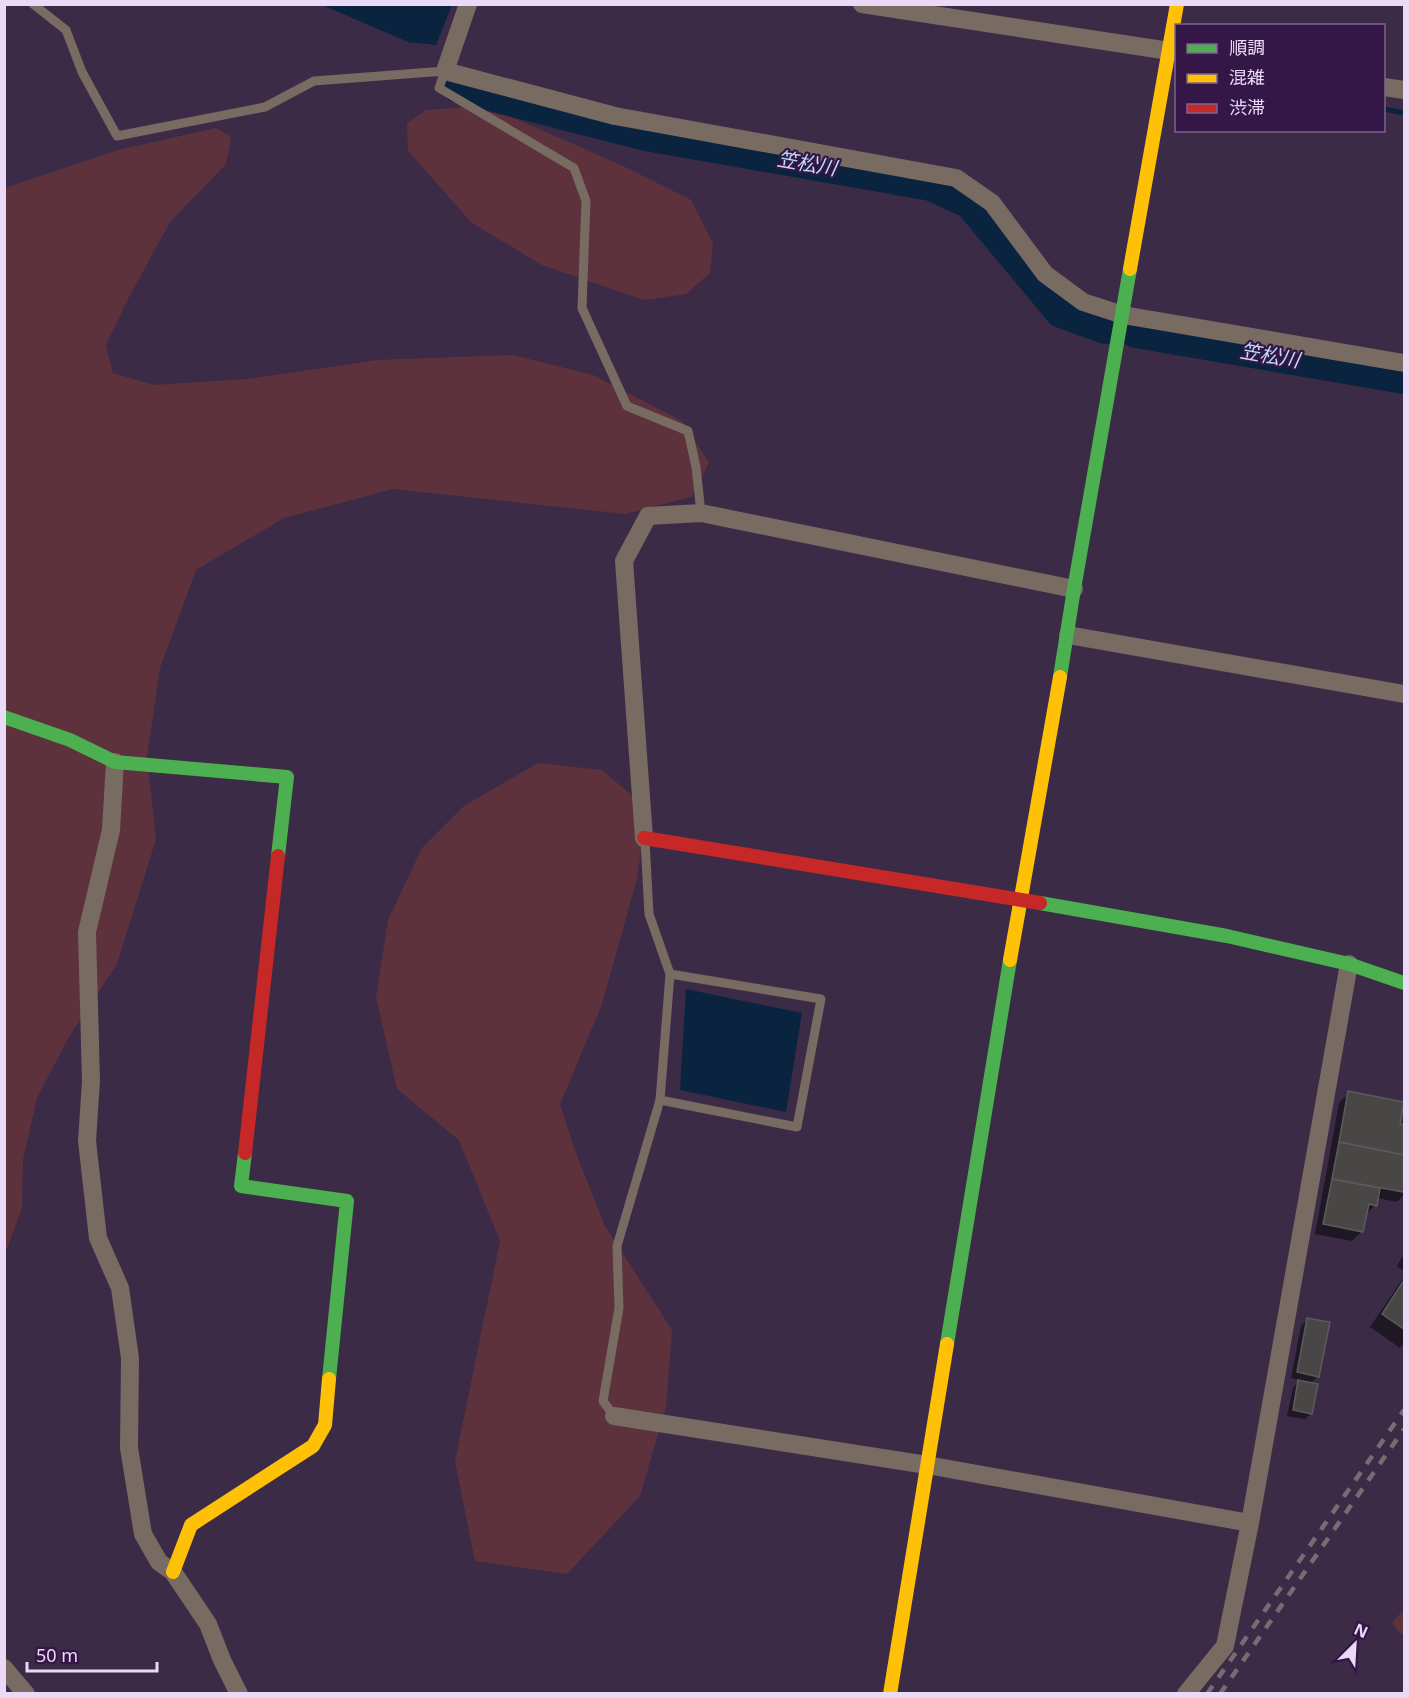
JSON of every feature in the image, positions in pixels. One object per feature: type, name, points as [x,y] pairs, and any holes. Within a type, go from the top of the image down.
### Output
[{"type":"street","points":[[468,4],[445,71],[615,116],[956,178],[992,204],[1045,274],[1083,302],[1123,315],[1404,363]]},
{"type":"street","points":[[862,4],[1173,51]]},
{"type":"street","points":[[1175,24],[1177,4]]},
{"type":"street","points":[[890,1694],[1020,899],[1123,315],[1173,51],[1175,28]]},
{"type":"street","points":[[1385,87],[1404,90]]},
{"type":"street","points":[[1074,589],[701,513],[648,516],[624,561],[645,838],[1020,899],[1227,936],[1348,964],[1404,983]]},
{"type":"street","points":[[1068,634],[1404,694]]},
{"type":"street","points":[[4,717],[70,740],[115,762],[287,777],[241,1186],[347,1201],[324,1425],[313,1446],[191,1525],[173,1572]]},
{"type":"street","points":[[115,762],[111,830],[87,932],[91,1062],[87,1141],[98,1238],[120,1288],[130,1358],[129,1448],[143,1534],[159,1562],[173,1572],[208,1624],[239,1694]]},
{"type":"street","points":[[1186,1694],[1225,1646],[1250,1523],[1348,964]]},
{"type":"street","points":[[614,1416],[927,1465],[1250,1523]]},
{"type":"street","points":[[4,1668],[26,1694]]},
{"type":"lane","points":[[33,4],[66,30],[82,72],[117,136],[265,106],[314,81],[445,71],[439,88],[574,168],[586,201],[582,308],[627,406],[688,431],[696,466],[701,513]]},
{"type":"lane","points":[[614,1416],[603,1401],[619,1308],[617,1246],[660,1100],[670,974],[649,914],[645,838]]},
{"type":"lane","points":[[660,1100],[797,1127],[820,999],[670,974]]},
{"type":"shaded area","points":[[486,106],[619,164],[691,200],[713,243],[710,273],[686,294],[644,300],[542,265],[472,223],[408,151],[407,123],[426,110]]},
{"type":"shaded area","points":[[216,128],[231,137],[226,164],[170,222],[128,299],[106,345],[113,373],[154,385],[248,379],[378,360],[513,355],[593,375],[682,421],[709,463],[691,497],[625,514],[393,489],[284,518],[196,570],[160,668],[147,757],[156,839],[117,964],[70,1035],[37,1098],[23,1160],[22,1208],[5,1254],[5,188],[118,150]]},
{"type":"shaded area","points":[[538,763],[602,770],[647,808],[637,879],[601,1007],[560,1104],[574,1148],[605,1226],[672,1330],[666,1407],[640,1496],[567,1574],[475,1561],[455,1461],[500,1241],[459,1140],[397,1089],[376,997],[388,920],[422,848],[464,806]]},
{"type":"shaded area","points":[[1404,1610],[1404,1635],[1399,1633],[1392,1622]]},
{"type":"water","points":[[322,5],[452,5],[436,45],[408,42]]},
{"type":"water","points":[[686,989],[802,1013],[786,1112],[680,1090]]},
{"type":"building","points":[[1348,1091],[1404,1102],[1400,1124],[1404,1125],[1404,1155],[1339,1142]]},
{"type":"building","points":[[1339,1142],[1404,1155],[1404,1192],[1332,1179]]},
{"type":"building","points":[[1332,1179],[1380,1188],[1377,1206],[1369,1204],[1363,1232],[1323,1224]]},
{"type":"building","points":[[1404,1280],[1404,1329],[1382,1314]]},
{"type":"building","points":[[1307,1318],[1330,1322],[1319,1377],[1297,1372]]},
{"type":"building","points":[[1298,1380],[1318,1384],[1312,1414],[1293,1410]]},
{"type":"waterway","name":"笠松川","points":[[458,87],[646,135],[931,185],[970,203],[1061,312],[1105,328]]},
{"type":"waterway","points":[[1385,109],[1404,113]]},
{"type":"waterway","name":"笠松川","points":[[1136,332],[1404,378]]},
{"type":"railway","points":[[1207,1694],[1404,1410]]},
{"type":"railway","points":[[1220,1694],[1404,1429]]},
{"type":"traffic: fast","points":[[1060,677],[1130,269]]},
{"type":"traffic: fast","points":[[4,717],[70,740],[115,762],[287,777],[278,856]]},
{"type":"traffic: fast","points":[[1040,903],[1227,936],[1349,964],[1404,983]]},
{"type":"traffic: fast","points":[[947,1344],[1010,960]]},
{"type":"traffic: fast","points":[[245,1153],[241,1186],[347,1201],[329,1379]]},
{"type":"traffic: slow","points":[[1130,269],[1177,4]]},
{"type":"traffic: slow","points":[[1010,960],[1060,677]]},
{"type":"traffic: slow","points":[[890,1694],[947,1344]]},
{"type":"traffic: slow","points":[[173,1572],[191,1525],[313,1446],[325,1425],[329,1379]]},
{"type":"traffic: jam","points":[[644,838],[1040,903]]},
{"type":"traffic: jam","points":[[245,1153],[278,856]]}]
